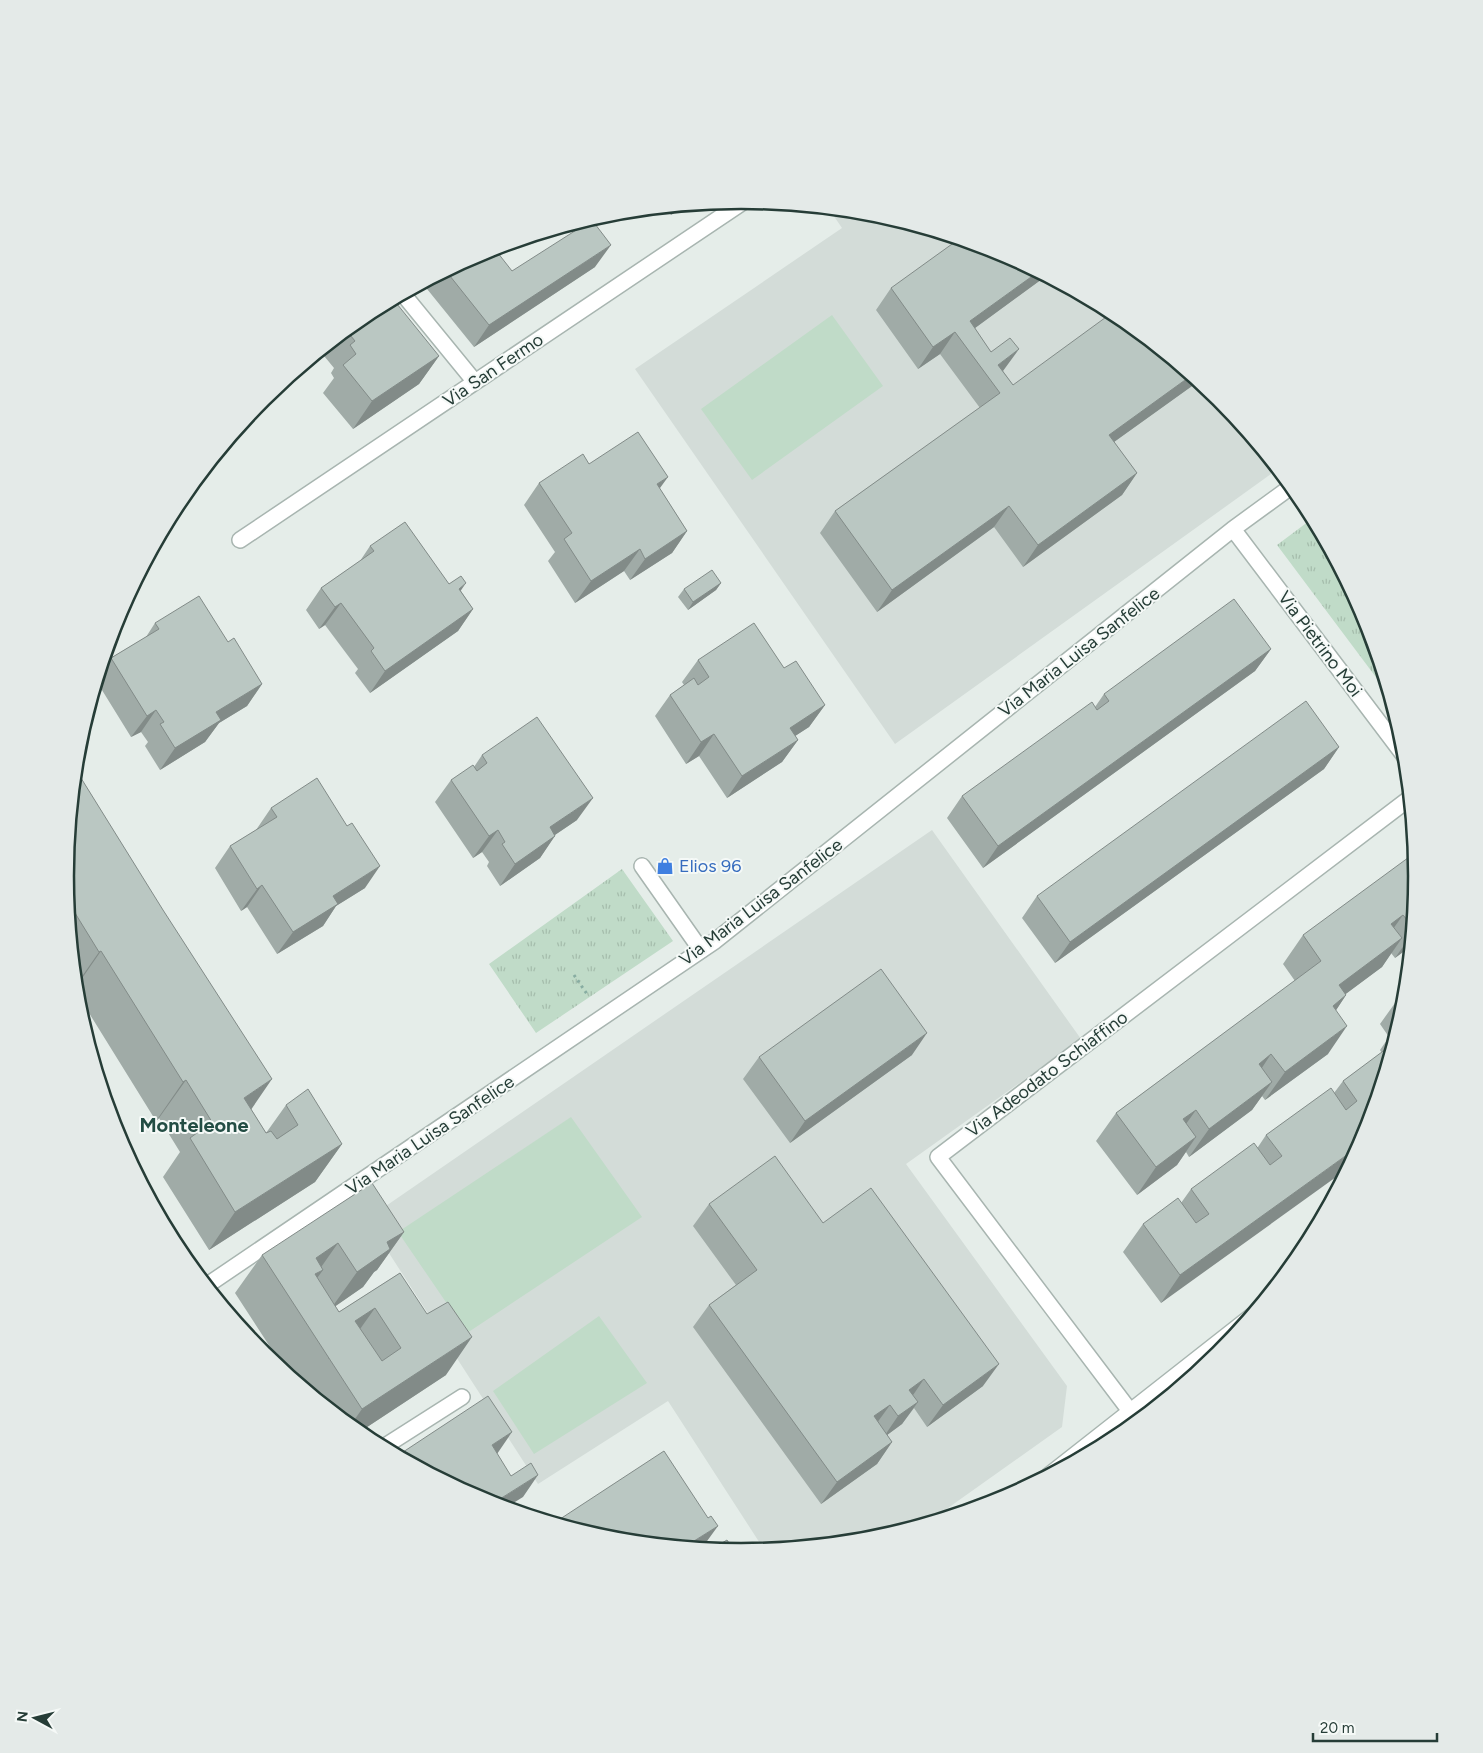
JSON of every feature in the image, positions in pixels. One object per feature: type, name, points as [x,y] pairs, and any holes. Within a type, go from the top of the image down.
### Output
[{"type":"street","name":"Via San Fermo","points":[[240,540],[732,209]]},
{"type":"street","points":[[407,299],[475,382]]},
{"type":"street","name":"Via Maria Luisa Sanfelice","points":[[211,1282],[701,950],[1234,529],[1286,491]]},
{"type":"street","name":"Via Pietrino Moi","points":[[1234,529],[1396,744]]},
{"type":"street","name":"Via Adeodato Schiaffino","points":[[1130,1411],[938,1157],[1405,802]]},
{"type":"street","points":[[642,866],[701,950]]},
{"type":"street","points":[[1073,1456],[1226,1336]]},
{"type":"street","points":[[389,1443],[462,1397]]},
{"type":"shaded area","points":[[833,215],[872,222],[956,244],[1037,278],[1075,298],[1112,321],[1182,374],[1244,436],[1273,473],[895,744],[635,369],[842,228]]},
{"type":"shaded area","points":[[932,830],[1081,1039],[906,1164],[1067,1386],[1062,1427],[940,1514],[914,1521],[829,1539],[760,1544],[668,1401],[538,1484],[367,1219]]},
{"type":"green space","points":[[832,315],[883,386],[752,480],[701,409]]},
{"type":"green space","points":[[1307,522],[1340,581],[1358,621],[1380,682],[1277,545]]},
{"type":"green space","points":[[622,869],[673,941],[536,1033],[489,964]]},
{"type":"green space","points":[[571,1117],[642,1217],[467,1333],[398,1232]]},
{"type":"green space","points":[[599,1316],[647,1383],[534,1454],[493,1391]]},
{"type":"building","points":[[596,226],[611,245],[489,325],[450,276],[499,255],[512,271],[576,230]]},
{"type":"building","points":[[953,243],[956,244],[1032,276],[970,321],[991,352],[1010,338],[1019,349],[998,365],[1013,385],[1106,317],[1148,347],[1187,379],[1109,435],[1137,473],[1038,545],[1009,506],[892,590],[835,511],[1000,393],[955,332],[933,347],[891,288]]},
{"type":"building","points":[[397,305],[439,356],[372,401],[343,365],[356,354],[350,345],[355,341],[351,336]]},
{"type":"building","points":[[638,432],[668,477],[657,484],[687,531],[645,559],[640,549],[591,581],[564,539],[572,533],[539,483],[583,454],[589,464]]},
{"type":"building","points":[[405,522],[449,584],[461,576],[466,583],[459,589],[473,609],[385,671],[371,651],[374,648],[341,603],[335,607],[321,588],[374,551],[370,546]]},
{"type":"building","points":[[712,570],[721,583],[693,602],[684,589]]},
{"type":"building","points":[[199,596],[228,642],[234,638],[262,684],[216,712],[221,720],[175,748],[160,724],[164,722],[156,710],[147,716],[111,658],[159,629],[155,623]]},
{"type":"building","points":[[1234,599],[1271,649],[998,846],[962,796],[1092,702],[1097,710],[1109,701],[1104,694]]},
{"type":"building","points":[[754,623],[784,668],[796,661],[825,705],[790,728],[798,740],[742,776],[714,734],[701,742],[670,695],[694,678],[698,685],[709,677],[698,660]]},
{"type":"building","points":[[1306,701],[1339,747],[1070,942],[1037,896]]},
{"type":"building","points":[[537,717],[593,798],[550,827],[555,836],[515,864],[502,844],[505,842],[498,830],[489,836],[451,780],[473,765],[477,771],[487,763],[482,755]]},
{"type":"building","points":[[81,778],[272,1079],[244,1098],[266,1133],[271,1131],[277,1139],[298,1125],[286,1105],[308,1089],[342,1144],[235,1212],[190,1138],[212,1122],[186,1080],[183,1082],[101,951],[99,952],[75,913],[75,833]]},
{"type":"building","points":[[317,778],[347,826],[352,823],[380,866],[333,896],[338,904],[293,932],[262,885],[257,889],[230,846],[277,817],[271,808]]},
{"type":"building","points":[[1409,857],[1408,921],[1403,915],[1391,924],[1402,938],[1339,985],[1346,995],[1333,1006],[1347,1026],[1285,1072],[1271,1054],[1259,1064],[1272,1082],[1209,1129],[1196,1110],[1183,1119],[1196,1137],[1156,1167],[1116,1113],[1321,961],[1303,935]]},
{"type":"building","points":[[881,969],[927,1033],[805,1121],[759,1057]]},
{"type":"building","points":[[1386,1049],[1374,1091],[1348,1154],[1180,1275],[1143,1224],[1178,1198],[1196,1223],[1209,1214],[1191,1189],[1254,1143],[1270,1165],[1282,1156],[1266,1135],[1331,1088],[1346,1110],[1357,1101],[1343,1081]]},
{"type":"building","points":[[775,1156],[823,1223],[871,1188],[999,1364],[943,1405],[924,1379],[909,1390],[918,1402],[898,1416],[890,1405],[874,1416],[892,1442],[837,1482],[709,1305],[757,1270],[709,1204]]},
{"type":"building","points":[[372,1183],[404,1232],[387,1242],[390,1249],[357,1272],[338,1243],[316,1258],[323,1270],[315,1274],[339,1312],[400,1273],[427,1314],[448,1302],[472,1337],[362,1409],[262,1255]],"holes":[[[375,1308],[401,1348],[382,1361],[355,1321]]]},
{"type":"building","points":[[488,1396],[512,1432],[492,1445],[511,1476],[531,1463],[538,1475],[500,1499],[446,1475],[403,1452]]},
{"type":"building","points":[[664,1451],[708,1518],[711,1516],[718,1526],[694,1541],[695,1543],[654,1539],[561,1519]]},
{"type":"place","name":"Elios 96","points":[[665,866]]},
{"type":"district","name":"Monteleone","points":[[194,1125]]}]
